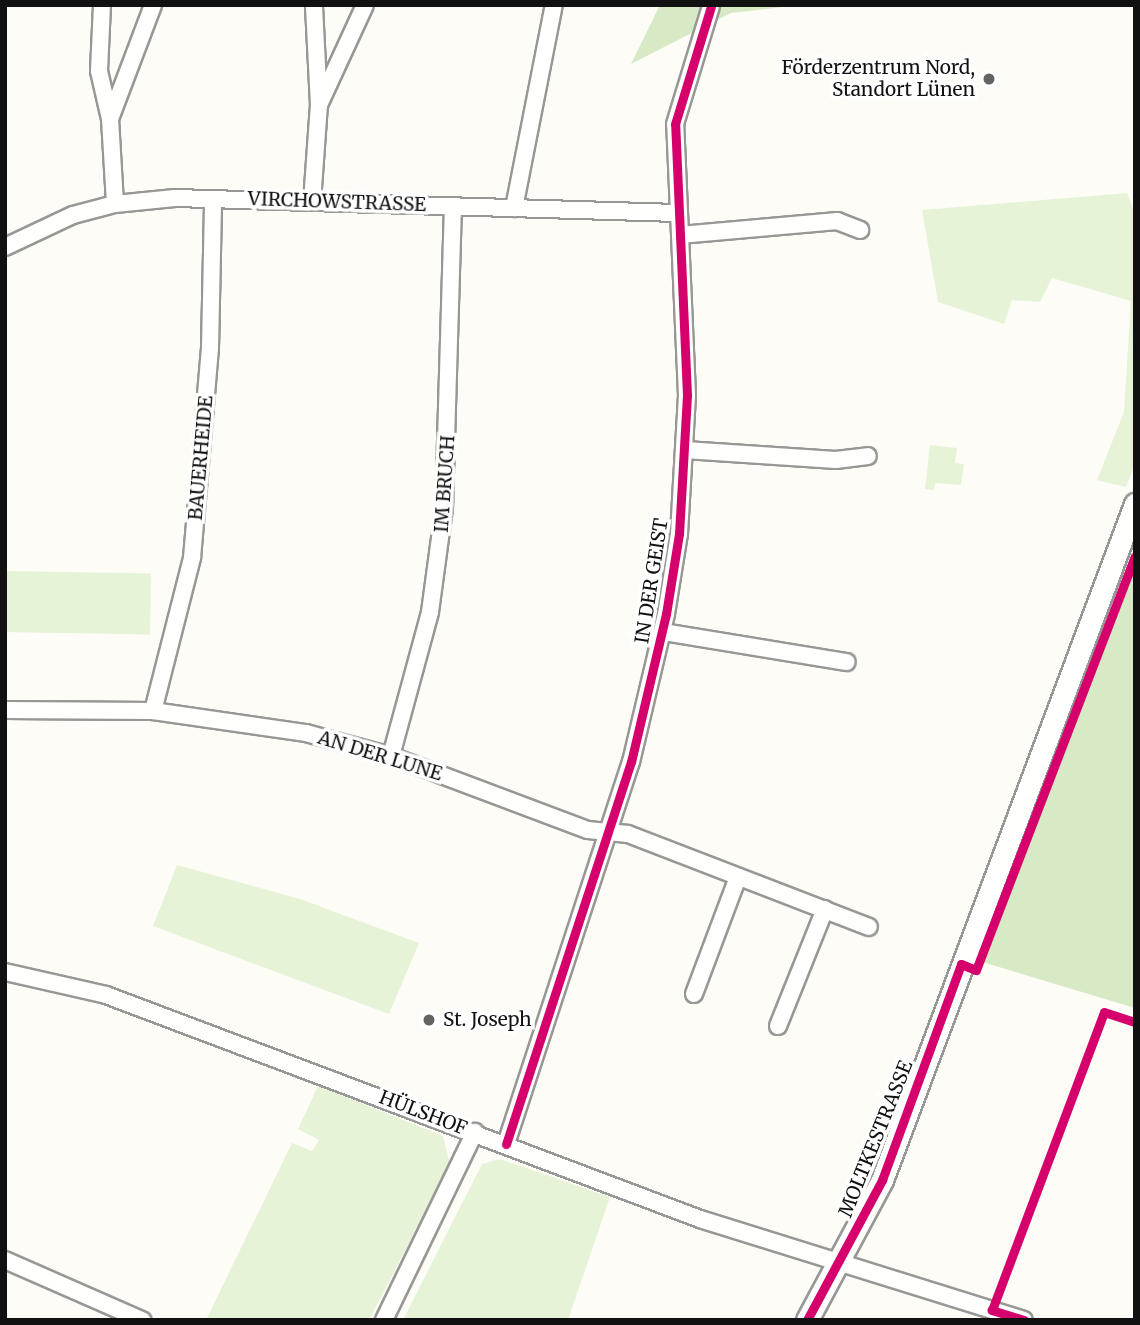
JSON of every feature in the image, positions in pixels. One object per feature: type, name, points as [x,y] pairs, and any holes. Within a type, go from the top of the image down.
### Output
[{"type":"street","points":[[102,5],[99,71],[110,119],[115,204]]},
{"type":"street","points":[[110,119],[153,5]]},
{"type":"street","points":[[319,105],[365,5]]},
{"type":"street","points":[[514,208],[554,5]]},
{"type":"street","points":[[308,6],[319,105],[312,202]]},
{"type":"street","name":"IN DER GEIST","points":[[506,1144],[607,832],[663,632],[685,450],[687,337],[675,124],[711,6]]},
{"type":"street","name":"VIRCHOWSTRASSE","points":[[5,247],[41,227],[115,204],[213,199],[678,213]]},
{"type":"street","name":"BAUERHEIDE","points":[[153,712],[192,558],[209,348],[213,199]]},
{"type":"street","name":"IM BRUCH","points":[[391,756],[430,612],[444,508],[453,206]]},
{"type":"street","points":[[680,235],[837,221],[860,230]]},
{"type":"street","points":[[685,450],[836,460],[868,456]]},
{"type":"street","name":"MOLTKESTRASSE","points":[[807,1320],[882,1180],[1135,503]]},
{"type":"street","name":"IN DER GEIST","points":[[663,632],[847,662]]},
{"type":"street","name":"AN DER LUNE","points":[[5,710],[153,712],[306,733],[391,756],[588,830],[607,832],[738,877],[869,928]]},
{"type":"street","points":[[694,994],[738,877]]},
{"type":"street","points":[[778,1026],[825,909]]},
{"type":"street","name":"HÜLSHOF","points":[[5,972],[106,995],[475,1132],[609,1186],[839,1263]]},
{"type":"street","points":[[384,1320],[475,1132]]},
{"type":"street","points":[[5,1260],[142,1320]]},
{"type":"street","points":[[839,1263],[1024,1320]]},
{"type":"green space","points":[[660,5],[801,5],[731,13],[631,64]]},
{"type":"green space","points":[[1127,193],[1135,213],[1135,464],[1126,487],[1097,480],[1124,412],[1131,301],[1052,278],[1040,302],[1012,300],[1004,324],[938,302],[922,210]]},
{"type":"green space","points":[[930,445],[957,448],[955,463],[964,464],[961,485],[935,483],[934,490],[925,489]]},
{"type":"green space","points":[[1135,558],[1135,1008],[982,962]]},
{"type":"green space","points":[[5,571],[151,574],[150,635],[5,632]]},
{"type":"green space","points":[[177,865],[300,899],[419,943],[389,1014],[153,926]]},
{"type":"green space","points":[[318,1086],[443,1136],[450,1164],[369,1320],[206,1320],[292,1143],[312,1151],[319,1140],[298,1129]]},
{"type":"green space","points":[[500,1159],[610,1197],[568,1320],[403,1320],[482,1164]]},
{"type":"cycle path","points":[[506,1144],[631,762],[666,614],[679,534],[687,395],[675,124],[711,6]]},
{"type":"cycle path","points":[[807,1320],[882,1180],[961,964],[976,970],[1135,556]]},
{"type":"cycle path","points":[[1024,1320],[992,1310],[1104,1012],[1135,1022]]},
{"type":"place","name":"Förderzentrum Nord, Standort Lünen","points":[[989,79]]},
{"type":"place","name":"St. Joseph","points":[[429,1020]]}]
